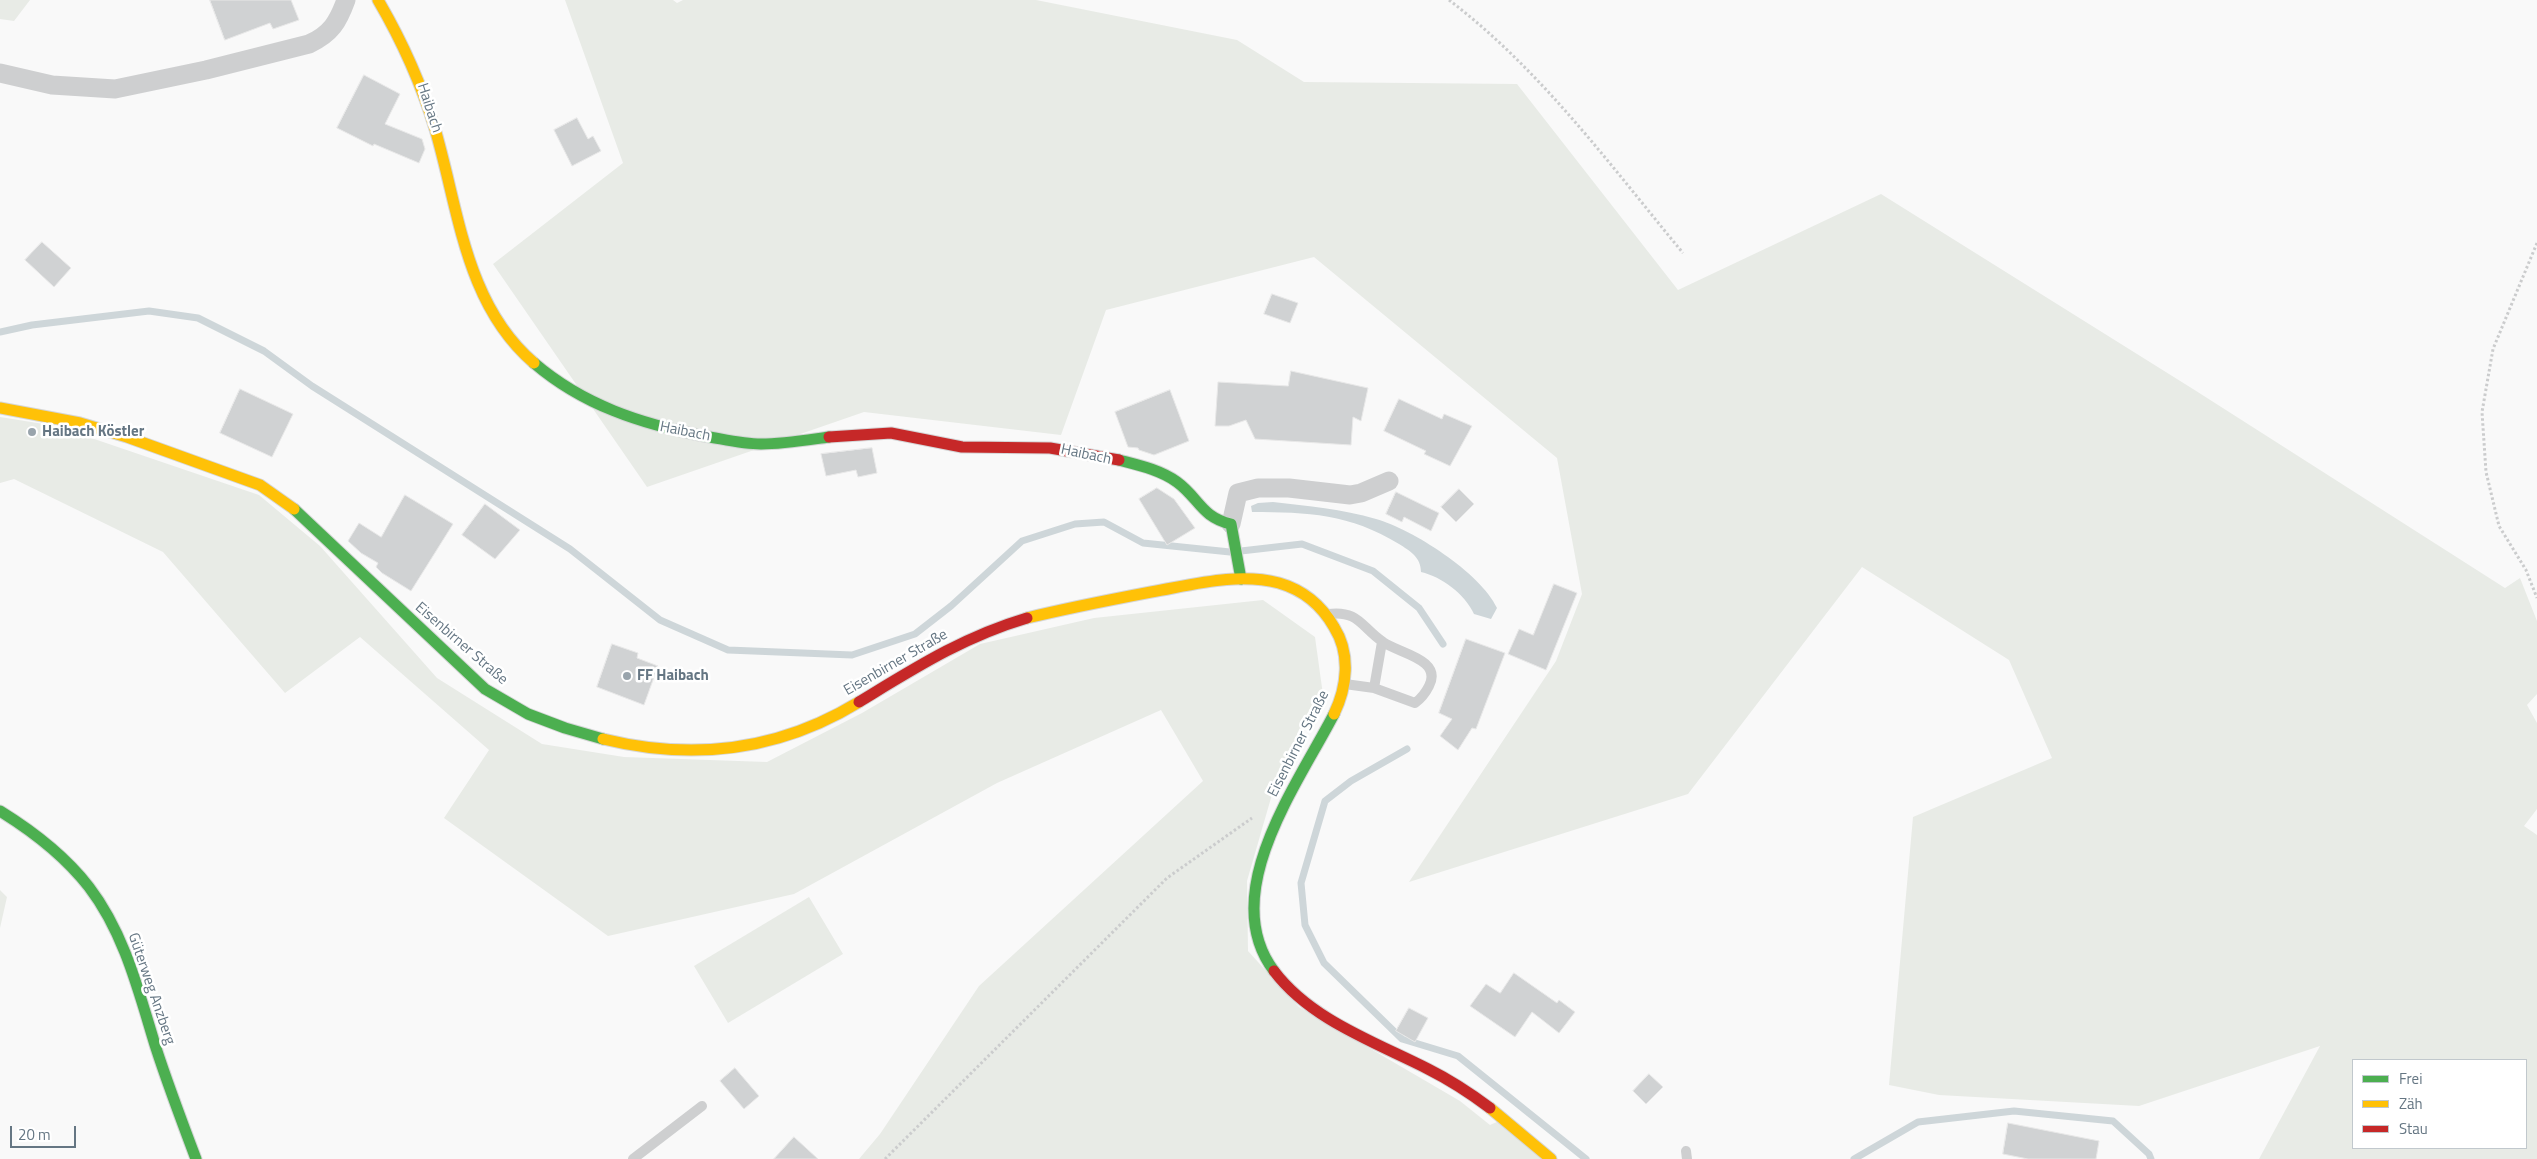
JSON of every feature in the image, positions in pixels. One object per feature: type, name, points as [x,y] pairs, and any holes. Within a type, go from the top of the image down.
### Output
[{"type":"main road","name":"Haibach","points":[[378,0],[409,56],[432,112],[469,262],[484,300],[518,347],[560,384],[585,400],[634,420],[731,441],[760,444],[802,442],[884,432],[962,447],[1034,446],[1092,454],[1159,473],[1173,480],[1186,488],[1214,519],[1232,530]]},
{"type":"main road","name":"Eisenbirner Straße","points":[[0,408],[80,423],[127,437],[260,486],[286,502],[462,669],[496,696],[540,719],[585,734],[633,745],[670,749],[706,749],[784,739],[813,728],[922,662],[992,628],[1050,612],[1192,585],[1241,580],[1269,580],[1292,588],[1310,598],[1327,614],[1345,651],[1344,684],[1337,708],[1292,790],[1270,835],[1260,876],[1255,912],[1257,937],[1264,957],[1284,984],[1309,1004],[1344,1026],[1453,1083],[1494,1110],[1551,1159]]},
{"type":"main road","points":[[1232,530],[1241,580]]},
{"type":"main road","name":"Güterweg Anzberg","points":[[0,811],[34,834],[64,858],[100,902],[127,958],[162,1066],[196,1159]]},
{"type":"street","points":[[0,73],[52,85],[85,89],[115,89],[148,84],[309,44],[324,38],[333,28],[346,0]]},
{"type":"street","points":[[1232,530],[1238,493],[1258,488],[1289,488],[1350,494],[1361,493],[1389,481]]},
{"type":"lane","points":[[1327,614],[1340,612],[1351,615],[1382,642],[1414,656],[1428,666],[1432,673],[1432,681],[1424,696],[1415,703],[1374,688],[1344,684]]},
{"type":"lane","points":[[1374,688],[1382,642]]},
{"type":"lane","points":[[633,1159],[702,1106]]},
{"type":"path","points":[[1449,0],[1476,21],[1538,80],[1683,253]]},
{"type":"path","points":[[2537,243],[2493,349],[2482,412],[2486,472],[2499,526],[2526,570],[2537,598]]},
{"type":"path","points":[[885,1159],[1167,878],[1260,812]]},
{"type":"shaded area","points":[[0,0],[30,0],[14,21],[0,19]]},
{"type":"shaded area","points":[[565,0],[673,0],[677,3],[683,0],[1036,0],[1237,40],[1304,82],[1517,84],[1678,290],[1881,194],[2193,389],[2505,588],[2520,578],[2537,621],[2537,694],[2527,705],[2537,723],[2537,809],[2524,826],[2537,835],[2537,1159],[2259,1159],[2320,1046],[2139,1106],[1939,1095],[1889,1085],[1913,817],[2052,758],[2009,660],[1862,567],[1688,794],[1409,882],[1556,661],[1582,594],[1557,458],[1314,257],[1106,310],[1061,435],[864,412],[647,487],[493,264],[623,163]]},
{"type":"shaded area","points":[[0,417],[56,426],[259,495],[320,546],[437,678],[542,744],[624,757],[767,762],[862,713],[980,644],[1094,618],[1263,600],[1315,637],[1323,695],[1273,791],[1247,881],[1248,951],[1299,1007],[1460,1101],[1490,1125],[1499,1121],[1545,1159],[859,1159],[880,1134],[979,986],[1203,781],[1161,710],[997,783],[794,894],[608,936],[444,818],[489,750],[360,637],[285,693],[163,552],[14,479],[0,483]]},
{"type":"shaded area","points":[[1273,502],[1350,513],[1376,519],[1408,532],[1426,542],[1461,567],[1489,595],[1497,608],[1491,619],[1474,614],[1465,600],[1452,587],[1429,574],[1421,572],[1417,558],[1411,552],[1381,534],[1363,526],[1310,514],[1252,512],[1251,506],[1258,503]]},
{"type":"shaded area","points":[[0,890],[7,897],[0,928]]},
{"type":"shaded area","points":[[809,897],[843,954],[728,1023],[694,966]]},
{"type":"building","points":[[210,0],[291,0],[299,20],[273,29],[270,23],[225,40]]},
{"type":"building","points":[[364,75],[400,94],[385,124],[422,139],[425,149],[419,163],[374,144],[373,146],[337,128]]},
{"type":"building","points":[[577,118],[588,139],[593,136],[601,151],[572,166],[554,130]]},
{"type":"building","points":[[42,242],[71,268],[54,287],[25,260]]},
{"type":"building","points":[[1272,294],[1298,303],[1290,323],[1264,314]]},
{"type":"building","points":[[1291,371],[1368,388],[1361,421],[1353,417],[1351,445],[1255,439],[1246,420],[1229,426],[1215,426],[1218,382],[1288,386]]},
{"type":"building","points":[[240,389],[293,414],[272,457],[220,433]]},
{"type":"building","points":[[1170,390],[1189,441],[1154,455],[1138,448],[1128,447],[1115,412]]},
{"type":"building","points":[[1399,399],[1442,419],[1444,414],[1472,426],[1450,466],[1424,454],[1426,451],[1384,431]]},
{"type":"building","points":[[872,448],[877,473],[858,477],[856,470],[826,476],[821,454]]},
{"type":"building","points":[[1157,488],[1174,499],[1195,528],[1167,545],[1139,499]]},
{"type":"building","points":[[1459,489],[1474,504],[1456,522],[1441,507]]},
{"type":"building","points":[[1396,492],[1439,513],[1431,531],[1404,517],[1402,522],[1386,514]]},
{"type":"building","points":[[405,495],[453,524],[411,591],[382,573],[376,567],[378,563],[361,553],[348,541],[359,523],[381,537]]},
{"type":"building","points":[[485,504],[520,530],[495,559],[462,535]]},
{"type":"building","points":[[1554,584],[1577,593],[1546,670],[1508,654],[1519,629],[1533,635]]},
{"type":"building","points":[[1466,639],[1505,653],[1476,729],[1472,728],[1458,750],[1440,736],[1452,719],[1439,713]]},
{"type":"building","name":"FF Haibach","points":[[612,644],[638,653],[637,658],[658,666],[644,705],[597,687]]},
{"type":"building","points":[[1514,973],[1557,1003],[1559,1000],[1575,1012],[1559,1033],[1532,1012],[1515,1037],[1470,1006],[1486,984],[1500,993]]},
{"type":"building","points":[[1409,1008],[1428,1018],[1415,1042],[1396,1031]]},
{"type":"building","points":[[735,1068],[759,1096],[744,1109],[720,1081]]},
{"type":"building","points":[[1649,1074],[1663,1087],[1646,1104],[1633,1091]]},
{"type":"building","points":[[2008,1123],[2099,1141],[2096,1159],[2028,1159],[2003,1154]]},
{"type":"building","points":[[794,1137],[818,1159],[774,1159]]},
{"type":"waterway","points":[[0,332],[32,325],[149,311],[198,318],[264,351],[312,386],[570,549],[660,620],[728,650],[852,655],[915,634],[951,606],[1022,541],[1075,524],[1104,522],[1143,543],[1230,552]]},
{"type":"waterway","points":[[1241,551],[1302,544],[1373,571],[1419,608],[1443,644]]},
{"type":"waterway","points":[[1407,749],[1351,781],[1325,801],[1301,883],[1305,925],[1324,963],[1402,1039],[1458,1056],[1586,1159]]},
{"type":"waterway","points":[[1854,1159],[1918,1122],[2014,1111],[2113,1121],[2149,1154],[2151,1159]]},
{"type":"traffic: fast","points":[[534,363],[572,390],[614,411],[635,419],[681,431],[754,444],[787,443],[829,437]]},
{"type":"traffic: fast","points":[[1119,460],[1164,474],[1184,488],[1213,517],[1231,524],[1241,579]]},
{"type":"traffic: fast","points":[[294,509],[485,689],[528,714],[565,728],[603,739]]},
{"type":"traffic: fast","points":[[1274,971],[1258,941],[1254,908],[1258,874],[1269,840],[1284,806],[1334,714]]},
{"type":"traffic: fast","points":[[0,811],[37,836],[70,865],[102,905],[130,964],[175,1104],[196,1159]]},
{"type":"traffic: slow","points":[[378,0],[395,31],[424,95],[435,129],[468,254],[479,284],[493,313],[511,339],[534,363]]},
{"type":"traffic: slow","points":[[0,408],[80,423],[127,437],[260,485],[294,509]]},
{"type":"traffic: slow","points":[[1027,618],[1104,601],[1215,581],[1247,579],[1279,583],[1304,594],[1318,606],[1329,619],[1339,637],[1345,659],[1345,671],[1342,693],[1334,714]]},
{"type":"traffic: slow","points":[[603,739],[637,746],[670,749],[702,750],[735,747],[767,741],[798,732],[829,719],[859,702]]},
{"type":"traffic: slow","points":[[1490,1108],[1551,1159]]},
{"type":"traffic: jam","points":[[829,437],[891,433],[962,447],[1050,448],[1119,460]]},
{"type":"traffic: jam","points":[[859,702],[940,654],[982,634],[1027,618]]},
{"type":"traffic: jam","points":[[1274,971],[1289,988],[1325,1016],[1366,1039],[1428,1069],[1490,1108]]},
{"type":"place","name":"Haibach Köstler","points":[[32,432]]},
{"type":"place","name":"FF Haibach","points":[[627,676]]}]
